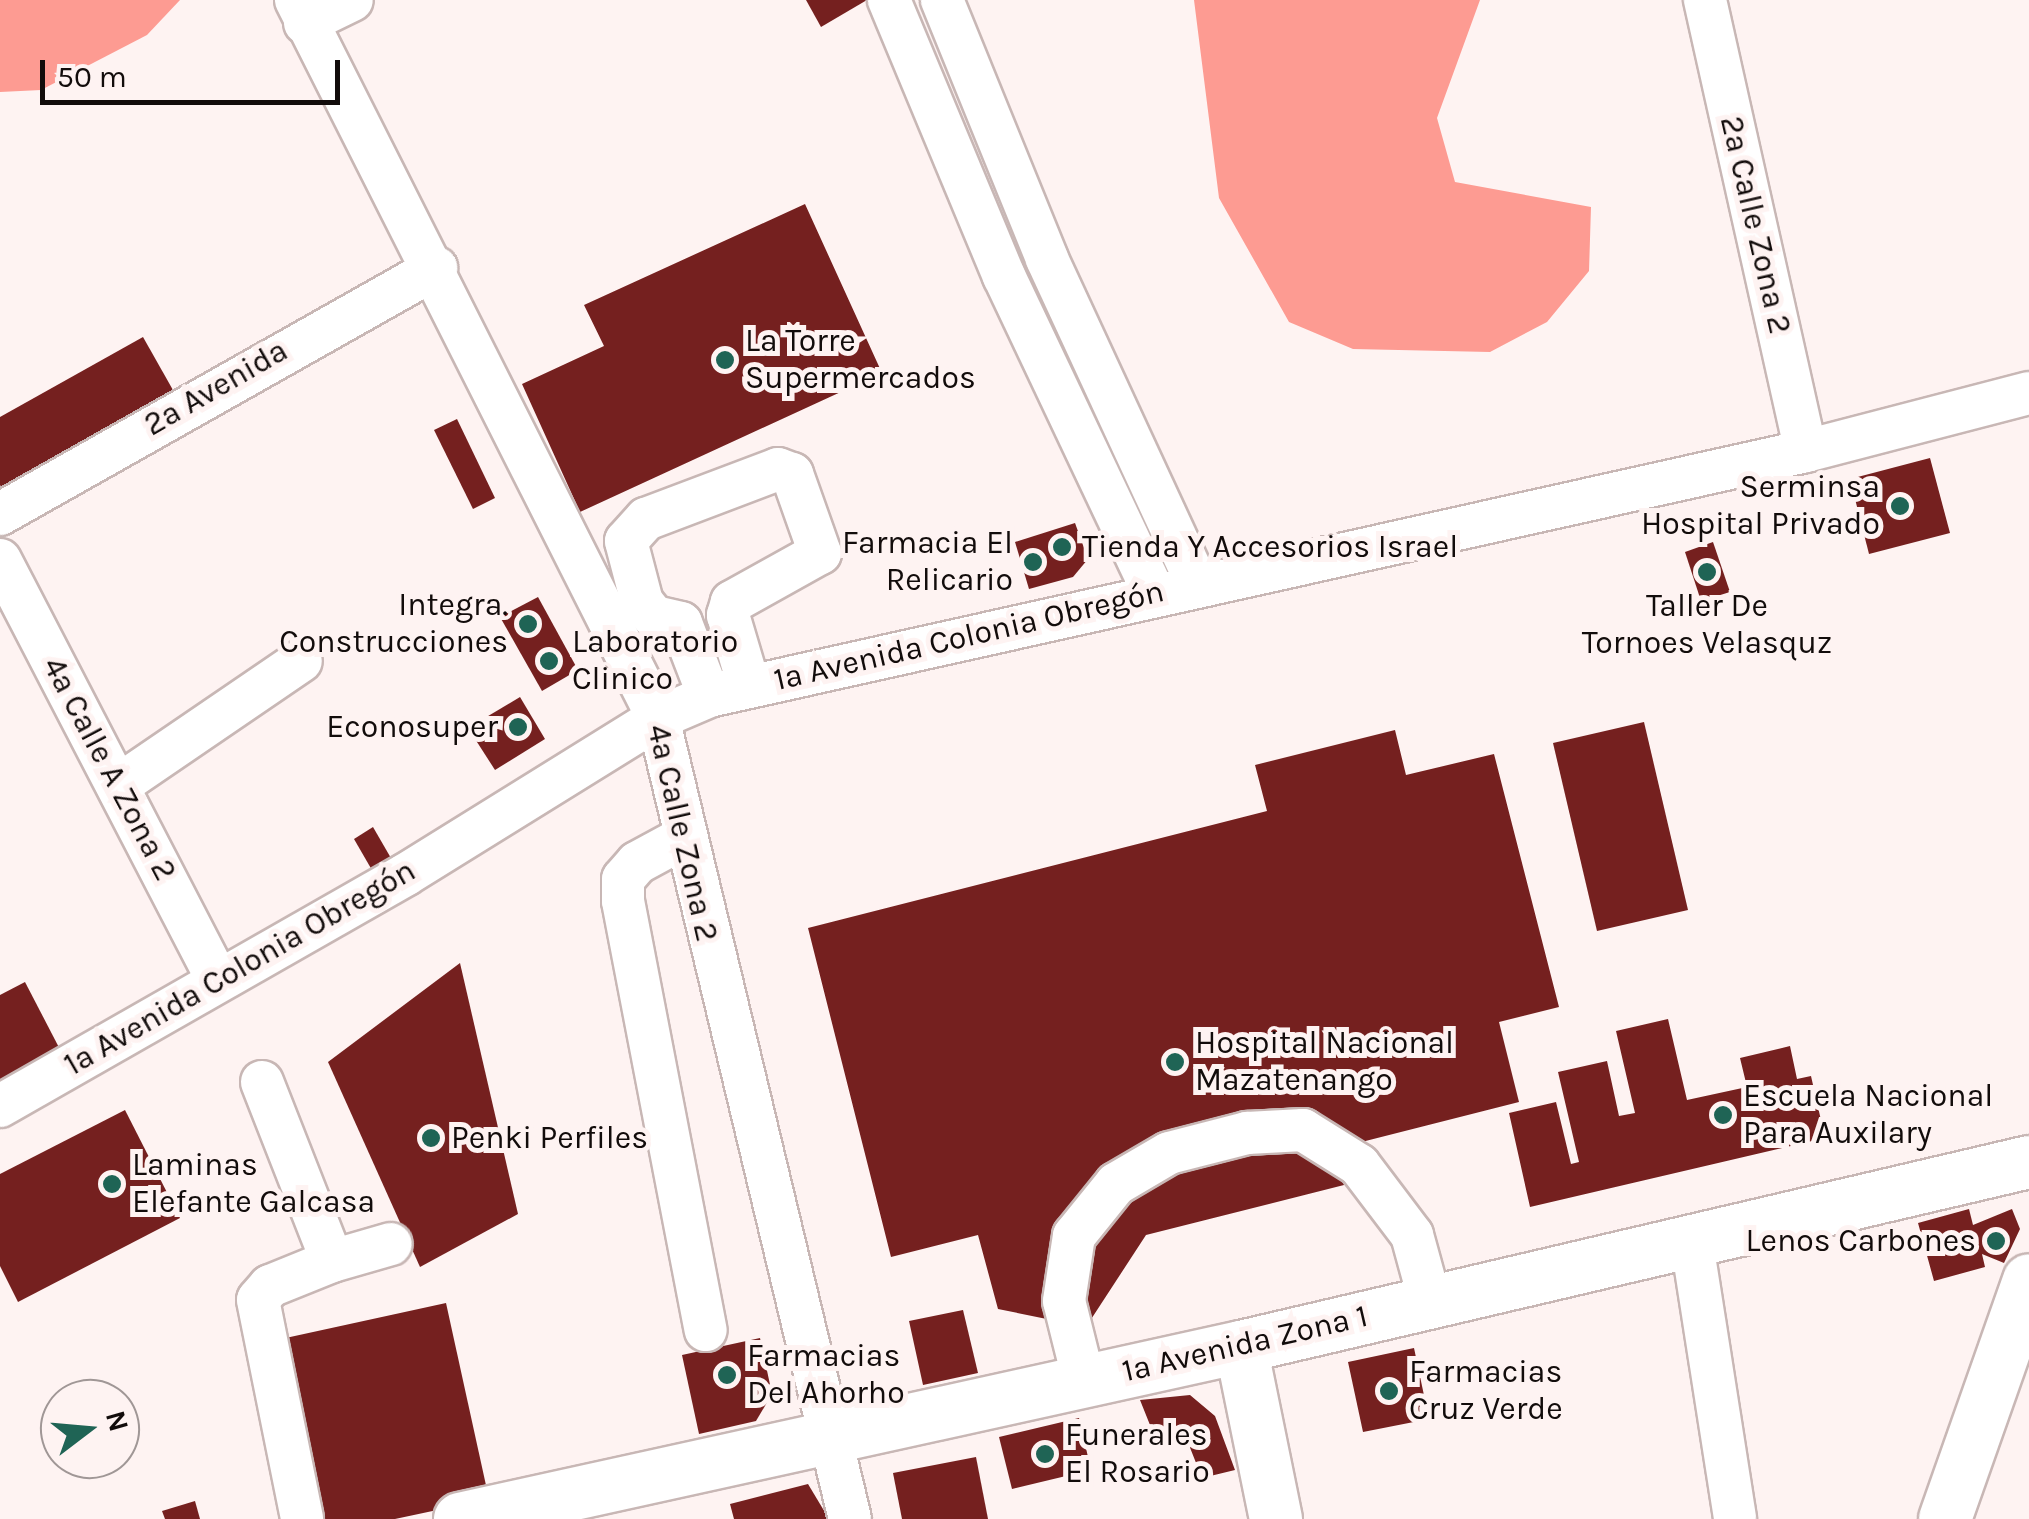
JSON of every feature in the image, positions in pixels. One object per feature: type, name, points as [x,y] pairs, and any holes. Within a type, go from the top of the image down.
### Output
[{"type":"main road","name":"1a Avenida Zona 1","points":[[461,1519],[583,1506],[828,1436],[1242,1347],[1691,1237],[2029,1162]]},
{"type":"main road","points":[[1945,1519],[2029,1280]]},
{"type":"main road","points":[[1242,1347],[1276,1519]]},
{"type":"street","points":[[301,12],[352,0]]},
{"type":"street","points":[[890,0],[1004,276],[1154,593]]},
{"type":"street","name":"2a Calle Zona 2","points":[[1704,0],[1806,451]]},
{"type":"street","name":"4a Calle Zona 2","points":[[301,12],[436,268],[658,718],[683,838],[850,1519]]},
{"type":"street","points":[[910,52],[949,16],[1047,259],[1198,584]]},
{"type":"street","points":[[1004,276],[1047,259]]},
{"type":"street","name":"2a Avenida","points":[[0,514],[436,268]]},
{"type":"street","name":"1a Avenida Colonia Obregón","points":[[0,1106],[218,978],[405,875],[658,718],[729,691],[1154,593],[1806,451],[2029,393]]},
{"type":"street","points":[[778,470],[792,474],[820,553],[732,602],[728,615],[729,691],[681,624],[654,617],[642,602],[626,541],[646,520],[778,470]]},
{"type":"street","name":"4a Calle A Zona 2","points":[[0,560],[218,978]]},
{"type":"street","points":[[119,784],[301,661]]},
{"type":"street","points":[[683,838],[637,863],[623,879],[624,901],[706,1330]]},
{"type":"street","points":[[262,1082],[332,1261]]},
{"type":"street","points":[[1084,1381],[1064,1301],[1074,1236],[1116,1184],[1169,1153],[1247,1133],[1303,1130],[1359,1166],[1412,1235],[1430,1301]]},
{"type":"street","points":[[1691,1237],[1734,1519]]},
{"type":"street","points":[[302,1519],[258,1300],[270,1286],[332,1261],[391,1244]]},
{"type":"shaded area","points":[[0,0],[180,0],[147,35],[41,90],[0,92]]},
{"type":"shaded area","points":[[1194,0],[1480,0],[1437,118],[1455,182],[1591,207],[1589,271],[1547,322],[1490,352],[1353,349],[1289,322],[1219,198]]},
{"type":"building","points":[[806,0],[867,0],[821,27]]},
{"type":"building","name":"La Torre Supermercados","points":[[805,204],[882,373],[580,512],[522,384],[604,346],[584,305]]},
{"type":"building","points":[[143,337],[182,406],[10,503],[0,485],[0,417]]},
{"type":"building","points":[[457,419],[495,498],[473,509],[434,430]]},
{"type":"building","name":"Serminsa Hospital Privado","points":[[1930,458],[1950,533],[1869,554],[1850,479]]},
{"type":"building","name":"Tienda Y Accesorios Israel","points":[[1075,523],[1088,559],[1073,577],[1029,589],[1015,542]]},
{"type":"building","name":"Taller De Tornoes Velasquz","points":[[1713,542],[1730,592],[1701,601],[1685,552]]},
{"type":"building","points":[[538,597],[578,670],[542,691],[500,617]]},
{"type":"building","points":[[520,697],[545,739],[495,770],[468,728]]},
{"type":"building","points":[[1644,722],[1688,910],[1597,931],[1553,743]]},
{"type":"building","name":"Hospital Nacional Mazatenango","points":[[1395,730],[1406,775],[1494,754],[1559,1007],[1499,1022],[1519,1102],[1334,1149],[1344,1185],[1146,1235],[1086,1327],[998,1309],[978,1235],[891,1257],[808,928],[1267,811],[1255,765]]},
{"type":"building","points":[[373,827],[399,872],[380,884],[354,839]]},
{"type":"building","name":"Penki Perfiles","points":[[460,963],[518,1214],[420,1267],[328,1062]]},
{"type":"building","points":[[25,982],[66,1061],[0,1097],[0,995]]},
{"type":"building","name":"Escuela Nacional Para Auxilary","points":[[1668,1019],[1687,1100],[1747,1087],[1740,1058],[1790,1046],[1797,1079],[1811,1076],[1825,1138],[1530,1207],[1509,1113],[1556,1102],[1571,1164],[1579,1162],[1558,1072],[1607,1061],[1619,1116],[1635,1113],[1616,1031]]},
{"type":"building","points":[[125,1110],[180,1218],[18,1302],[0,1266],[0,1174]]},
{"type":"building","points":[[1969,1209],[1973,1225],[2012,1209],[2020,1229],[2004,1263],[1982,1254],[1985,1267],[1934,1281],[1918,1223]]},
{"type":"building","points":[[446,1303],[489,1499],[395,1519],[321,1519],[281,1339]]},
{"type":"building","points":[[963,1310],[978,1373],[923,1385],[909,1321]]},
{"type":"building","name":"Farmacias Del Ahorho","points":[[760,1338],[772,1394],[756,1421],[699,1434],[682,1355]]},
{"type":"building","name":"Farmacias Cruz Verde","points":[[1414,1348],[1429,1419],[1363,1432],[1348,1362]]},
{"type":"building","points":[[1190,1395],[1215,1416],[1235,1470],[1202,1478],[1185,1435],[1154,1435],[1140,1400]]},
{"type":"building","name":"Funerales El Rosario","points":[[1079,1418],[1091,1470],[1012,1489],[999,1437]]},
{"type":"building","points":[[976,1457],[988,1519],[902,1519],[893,1473]]},
{"type":"building","points":[[808,1484],[829,1519],[734,1519],[730,1504]]},
{"type":"building","points":[[195,1501],[200,1519],[165,1519],[162,1511]]},
{"type":"place","name":"La Torre Supermercados","points":[[725,360]]},
{"type":"place","name":"Serminsa Hospital Privado","points":[[1900,506]]},
{"type":"place","name":"Tienda Y Accesorios Israel","points":[[1062,547]]},
{"type":"place","name":"Farmacia El Relicario","points":[[1033,562]]},
{"type":"place","name":"Taller De Tornoes Velasquz","points":[[1707,572]]},
{"type":"place","name":"Integra. Construcciones","points":[[528,624]]},
{"type":"place","name":"Laboratorio Clinico","points":[[549,661]]},
{"type":"place","name":"Econosuper","points":[[518,727]]},
{"type":"place","name":"Hospital Nacional Mazatenango","points":[[1175,1062]]},
{"type":"place","name":"Escuela Nacional Para Auxilary","points":[[1723,1115]]},
{"type":"place","name":"Penki Perfiles","points":[[431,1138]]},
{"type":"place","name":"Laminas Elefante Galcasa","points":[[112,1184]]},
{"type":"place","name":"Lenos Carbones","points":[[1996,1241]]},
{"type":"place","name":"Farmacias Del Ahorho","points":[[727,1375]]},
{"type":"place","name":"Farmacias Cruz Verde","points":[[1389,1391]]},
{"type":"place","name":"Funerales El Rosario","points":[[1045,1454]]}]
